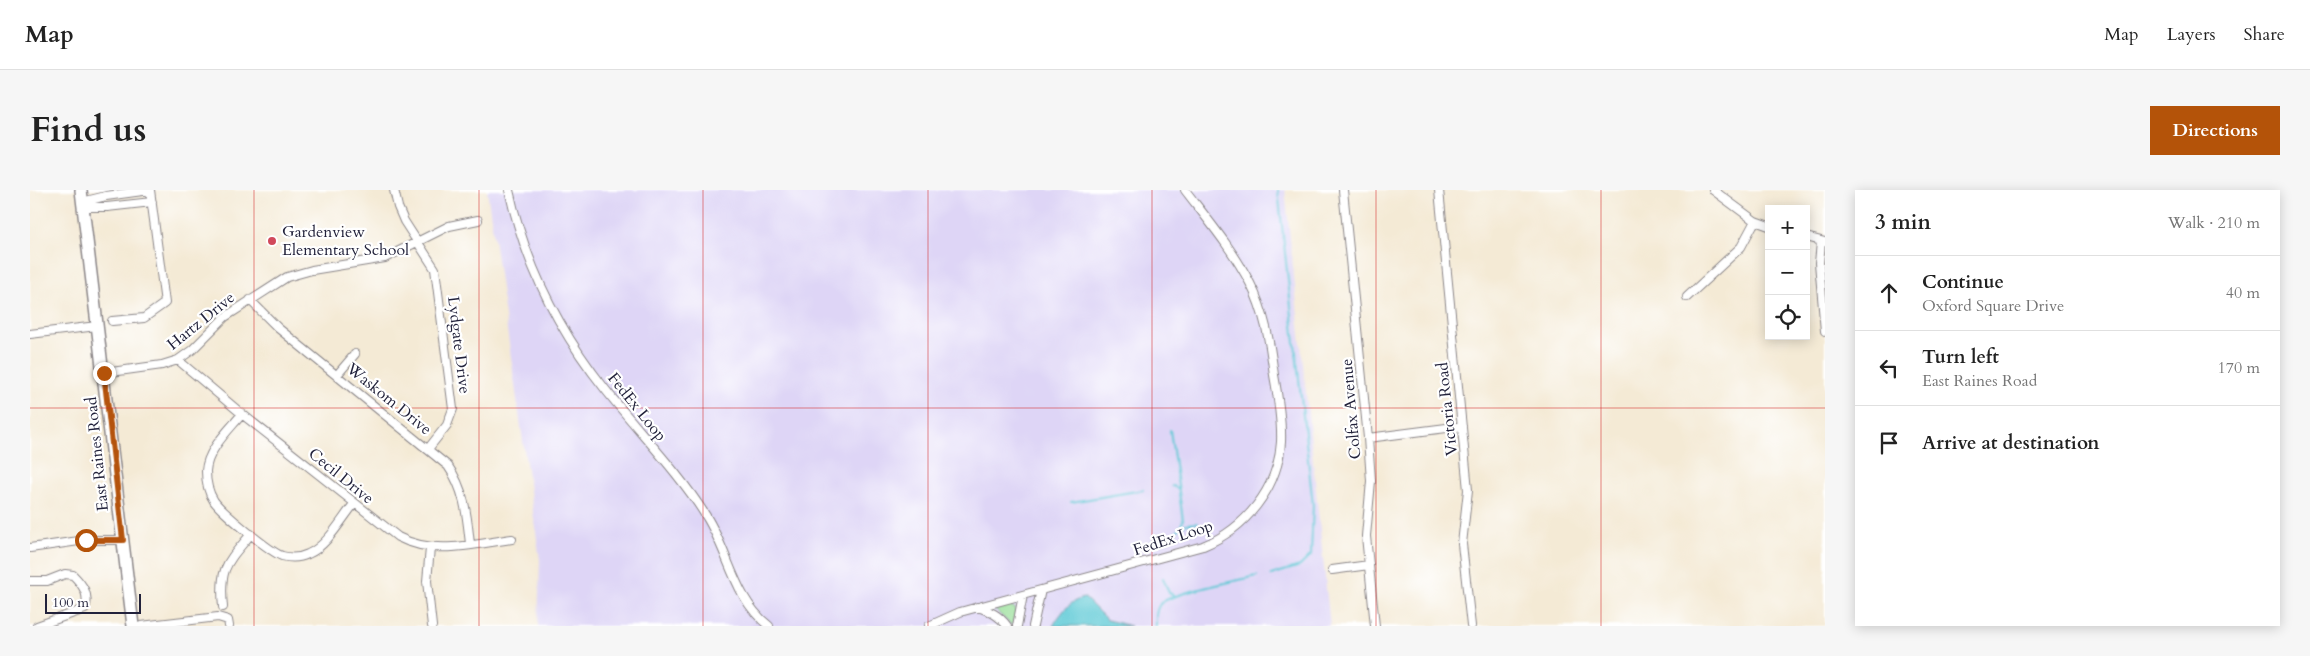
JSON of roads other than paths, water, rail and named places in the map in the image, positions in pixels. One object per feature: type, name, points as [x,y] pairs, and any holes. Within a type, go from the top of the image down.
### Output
[{"type":"main road","name":"East Raines Road","points":[[81,190],[133,626]]},
{"type":"street","points":[[82,204],[106,196],[150,190],[165,303],[148,316],[112,321]]},
{"type":"street","name":"Lydgate Drive","points":[[394,190],[401,214],[417,243],[429,257],[437,275],[453,403],[450,419],[428,449]]},
{"type":"street","name":"FedEx Loop","points":[[509,190],[517,222],[530,259],[563,328],[604,388],[705,514],[720,541],[746,601],[760,619],[769,626]]},
{"type":"street","name":"FedEx Loop","points":[[929,626],[960,612],[1211,543],[1235,528],[1254,510],[1266,492],[1276,468],[1281,443],[1270,342],[1263,314],[1251,284],[1241,267],[1185,190]]},
{"type":"street","name":"Colfax Avenue","points":[[1343,190],[1368,438],[1370,481],[1366,536],[1375,626]]},
{"type":"street","name":"Victoria Road","points":[[1439,190],[1468,490],[1462,544],[1471,626]]},
{"type":"street","points":[[1713,190],[1755,221],[1765,225]]},
{"type":"street","points":[[82,204],[108,207],[152,202]]},
{"type":"street","name":"Hartz Drive","points":[[104,373],[162,365],[178,360],[192,350],[225,317],[277,282],[295,274],[394,255],[449,226],[478,220]]},
{"type":"street","points":[[1686,297],[1742,247],[1755,221]]},
{"type":"street","points":[[1810,238],[1823,242],[1818,264],[1825,331]]},
{"type":"street","name":"Waskom Drive","points":[[250,300],[278,328],[448,466],[458,482],[464,499],[470,544]]},
{"type":"street","points":[[30,334],[97,326]]},
{"type":"street","points":[[337,376],[355,354]]},
{"type":"street","name":"Cecil Drive","points":[[178,360],[242,414],[398,537],[430,548],[512,539]]},
{"type":"street","points":[[242,414],[212,452],[207,464],[206,479],[214,501],[251,534],[278,554],[290,558],[304,556],[320,547],[354,504]]},
{"type":"street","points":[[1368,438],[1462,426]]},
{"type":"street","points":[[223,607],[222,573],[229,561],[251,534]]},
{"type":"street","points":[[30,548],[86,540],[123,540]]},
{"type":"street","points":[[430,548],[427,581],[432,626]]},
{"type":"street","points":[[1332,570],[1369,565]]},
{"type":"street","points":[[30,581],[47,581],[65,574],[73,575],[84,589],[87,601],[84,609],[37,626]]},
{"type":"street","points":[[1034,626],[1041,590]]},
{"type":"street","points":[[1017,626],[1022,595]]},
{"type":"street","points":[[977,607],[1001,618],[1007,626]]},
{"type":"street","points":[[141,626],[181,623],[218,617],[228,620],[229,626]]},
{"type":"water","points":[[1085,598],[1107,620],[1131,626],[1053,626],[1071,604]]},
{"type":"waterway","points":[[1271,575],[1300,566],[1311,555],[1313,505],[1278,190]]},
{"type":"waterway","points":[[1154,546],[1152,541],[1175,532],[1183,520],[1170,430]]},
{"type":"waterway","points":[[1172,486],[1178,488]]},
{"type":"waterway","points":[[1071,502],[1143,490]]},
{"type":"waterway","points":[[1181,527],[1186,524],[1197,523]]},
{"type":"waterway","points":[[1156,626],[1157,609],[1166,600],[1190,591],[1257,576]]},
{"type":"waterway","points":[[1163,578],[1169,593],[1175,596]]},
{"type":"place","name":"Gardenview Elementary School","points":[[272,241]]}]
